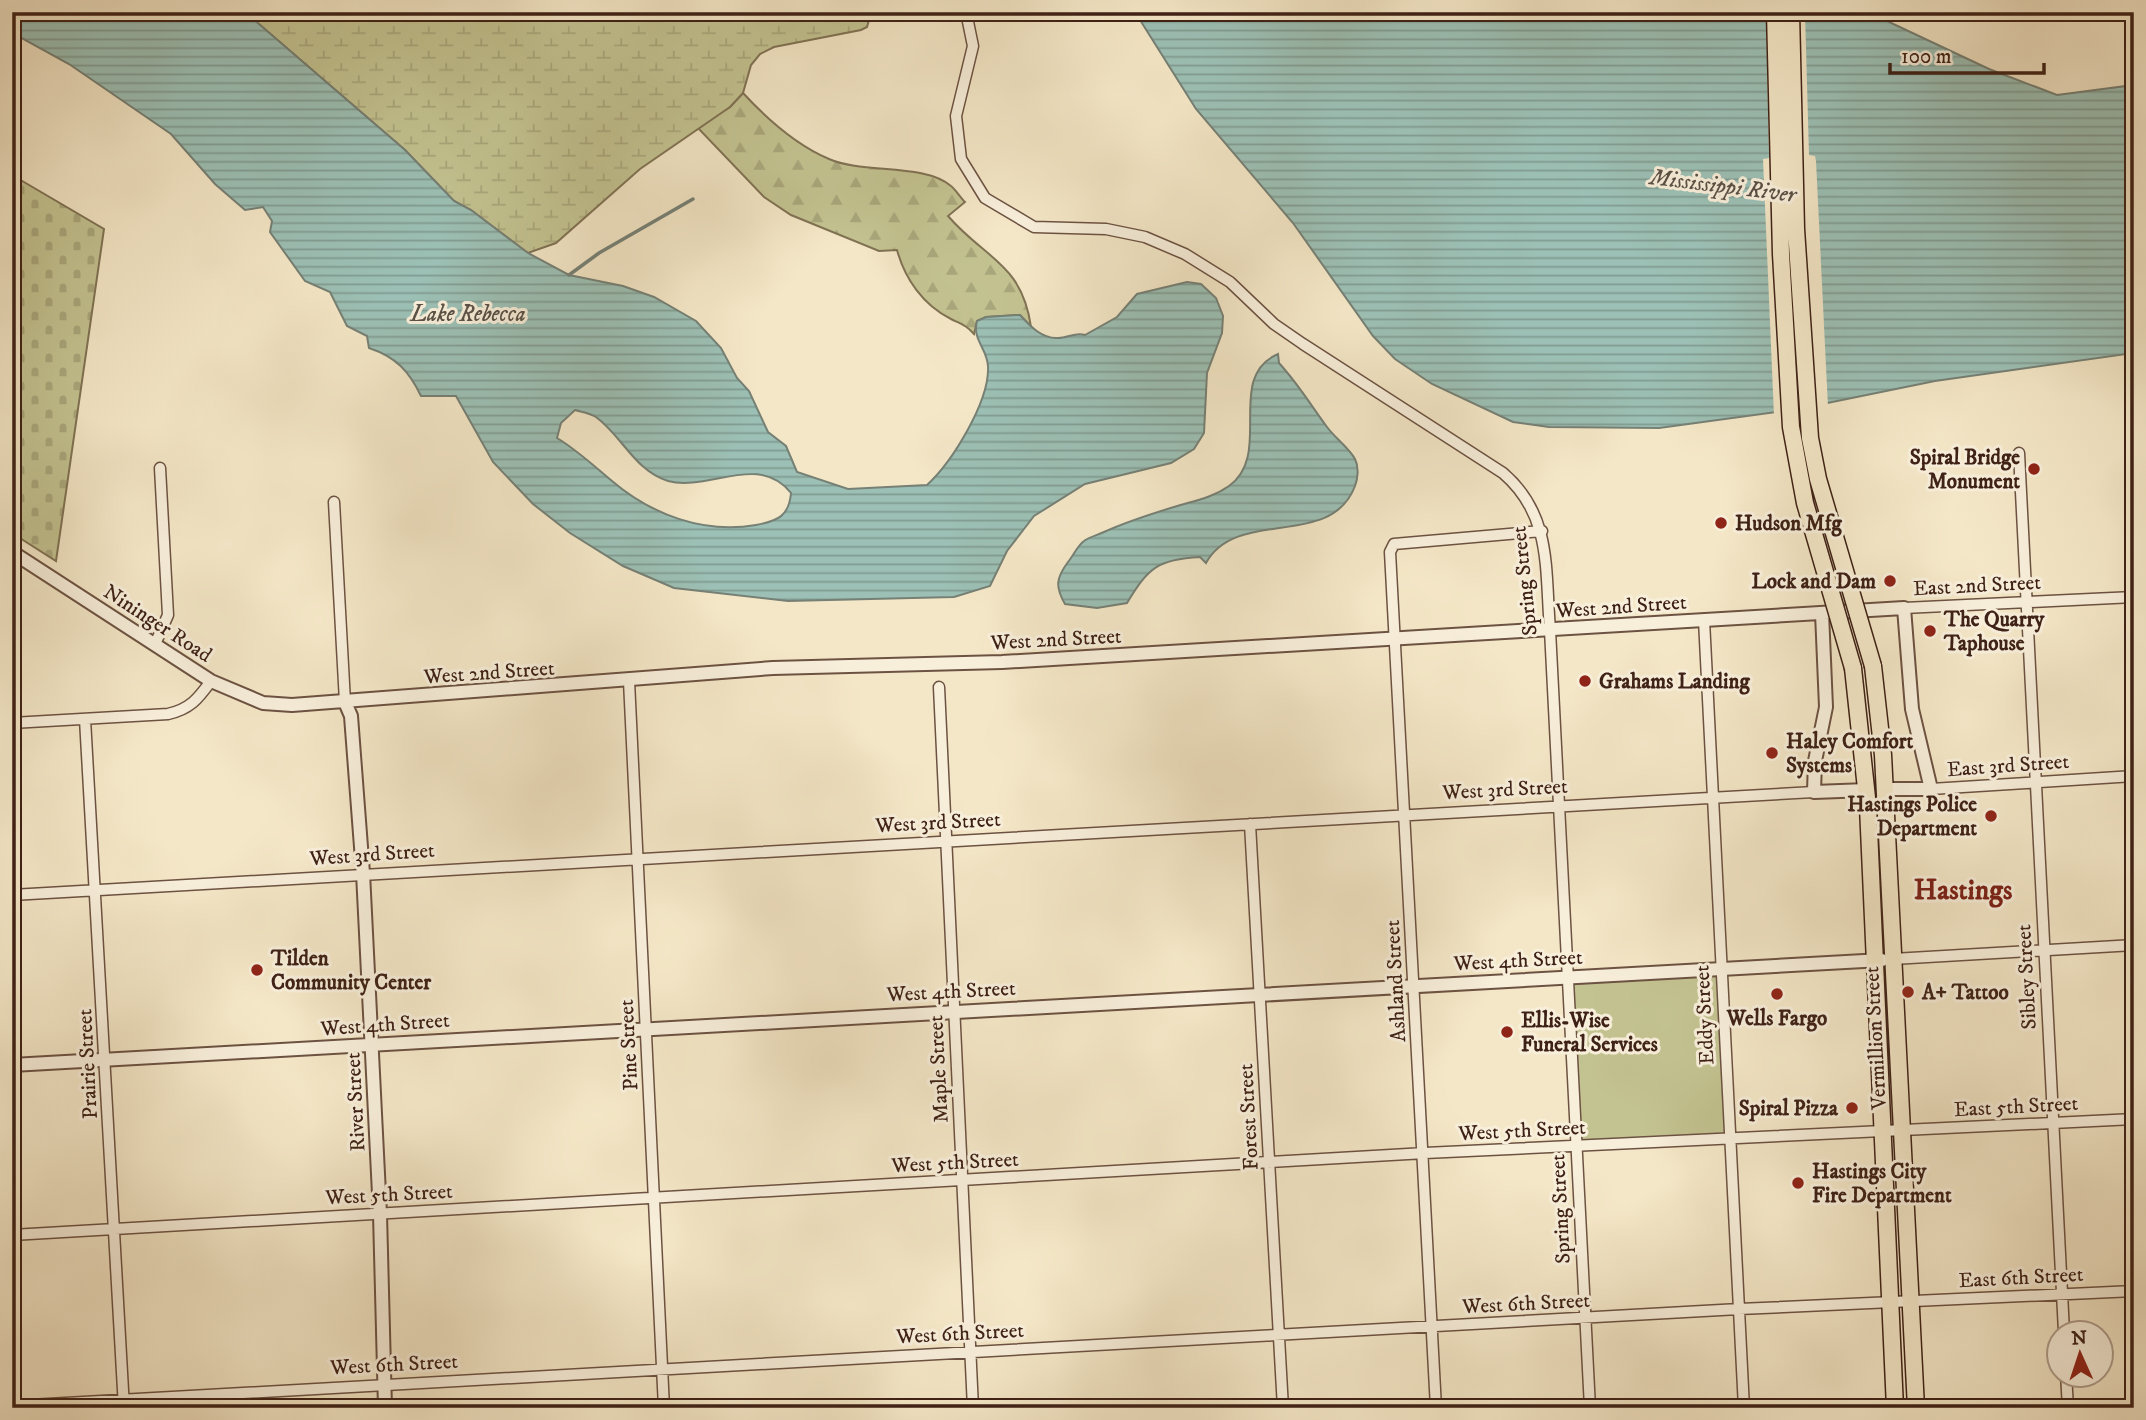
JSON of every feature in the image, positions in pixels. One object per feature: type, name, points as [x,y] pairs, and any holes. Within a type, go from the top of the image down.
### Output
[{"type":"highway","name":"Vermillion Street","points":[[1775,12],[1781,254],[1791,427],[1805,503],[1853,668],[1867,790],[1895,1408]]},
{"type":"highway","name":"Vermillion Street","points":[[1791,12],[1796,229],[1810,438],[1818,479],[1873,667],[1884,789],[1916,1408]]},
{"type":"street","name":"Spring Street","points":[[966,12],[973,46],[956,116],[961,159],[985,198],[1034,227],[1106,229],[1145,237],[1185,254],[1230,282],[1274,324],[1303,344],[1503,473],[1521,489],[1533,507],[1542,531],[1550,630],[1590,1408]]},
{"type":"street","name":"Sibley Street","points":[[2019,453],[2063,1318]]},
{"type":"street","points":[[156,642],[168,615],[160,468]]},
{"type":"street","name":"River Street","points":[[334,502],[345,702],[351,716],[363,873],[380,1214],[386,1408]]},
{"type":"street","name":"Ashland Street","points":[[1436,1408],[1425,1153],[1390,552],[1394,544],[1542,531]]},
{"type":"street","name":"Nininger Road","points":[[12,552],[156,642],[211,681],[263,703],[292,705]]},
{"type":"street","name":"East 2nd Street","points":[[1822,612],[2134,597]]},
{"type":"street","points":[[1904,608],[1912,709],[1931,789]]},
{"type":"street","points":[[1814,792],[1815,761],[1826,707],[1822,612]]},
{"type":"street","name":"West 2nd Street","points":[[292,705],[773,668],[1002,662],[1822,612]]},
{"type":"street","name":"Eddy Street","points":[[1704,620],[1744,1408]]},
{"type":"street","points":[[12,723],[168,714],[183,710],[197,701],[211,681]]},
{"type":"street","name":"Pine Street","points":[[629,681],[664,1408]]},
{"type":"street","name":"Maple Street","points":[[939,687],[974,1408]]},
{"type":"street","name":"Prairie Street","points":[[85,719],[97,890],[124,1404]]},
{"type":"street","name":"East 3rd Street","points":[[1884,789],[1931,789],[2134,776]]},
{"type":"street","name":"West 3rd Street","points":[[12,895],[1404,814],[1867,790]]},
{"type":"street","name":"Forest Street","points":[[1250,824],[1283,1408]]},
{"type":"street","points":[[1892,959],[2134,945]]},
{"type":"street","name":"West 4th Street","points":[[12,1065],[646,1027],[1892,959]]},
{"type":"street","name":"East 5th Street","points":[[1901,1131],[2134,1119]]},
{"type":"street","name":"West 5th Street","points":[[12,1235],[1425,1153],[1901,1131]]},
{"type":"street","name":"East 6th Street","points":[[1911,1301],[2134,1291]]},
{"type":"street","name":"West 6th Street","points":[[12,1406],[124,1404],[384,1384],[1911,1301]]},
{"type":"street","points":[[2067,1388],[2068,1408]]},
{"type":"green space","points":[[245,12],[864,12],[869,20],[867,27],[861,30],[774,47],[760,54],[751,65],[743,93],[730,107],[640,169],[556,243],[528,253],[471,210],[454,201],[405,150]]},
{"type":"green space","points":[[743,93],[783,131],[829,159],[843,164],[925,174],[951,186],[965,202],[948,216],[1011,275],[1026,306],[1031,327],[1020,315],[986,317],[977,321],[974,334],[924,299],[910,281],[897,250],[879,251],[791,215],[764,197],[697,127],[730,107]]},
{"type":"green space","points":[[12,175],[104,229],[56,561],[12,533]]},
{"type":"green space","points":[[1720,968],[1729,1139],[1576,1146],[1567,978]]},
{"type":"water","name":"Lake Rebecca","points":[[12,12],[245,12],[405,150],[454,201],[471,210],[528,253],[569,275],[623,286],[654,297],[696,321],[721,348],[737,378],[749,391],[768,432],[786,446],[797,472],[848,489],[927,485],[958,446],[983,396],[988,366],[976,334],[977,321],[986,317],[1020,315],[1032,327],[1052,338],[1085,335],[1117,317],[1137,294],[1187,282],[1201,284],[1216,298],[1223,316],[1222,333],[1207,373],[1204,433],[1194,449],[1171,463],[1085,484],[1034,516],[1007,551],[990,586],[954,597],[788,601],[674,588],[623,566],[570,533],[533,504],[493,462],[456,396],[421,396],[401,366],[369,348],[367,336],[347,326],[330,292],[305,281],[270,232],[272,221],[263,207],[245,210],[215,184],[171,134],[69,64],[14,34]],"holes":[[[575,410],[596,417],[656,476],[683,483],[749,474],[764,475],[778,481],[791,493],[788,507],[781,516],[770,522],[737,527],[698,524],[661,512],[628,493],[557,438],[561,423]]]},
{"type":"water","name":"Mississippi River","points":[[1135,12],[1818,12],[1825,18],[1830,18],[1868,12],[1989,69],[2057,95],[2134,85],[2134,353],[1935,381],[1798,409],[1659,428],[1549,427],[1513,422],[1432,384],[1395,359],[1373,336],[1293,223],[1196,109]]},
{"type":"water","points":[[1278,354],[1279,363],[1355,459],[1358,469],[1356,483],[1343,505],[1326,517],[1305,524],[1239,536],[1220,546],[1206,563],[1200,557],[1164,563],[1141,581],[1127,603],[1097,608],[1065,604],[1058,587],[1059,578],[1084,541],[1130,522],[1216,494],[1229,486],[1242,472],[1248,455],[1254,380],[1262,365]]},
{"type":"pier","points":[[1766,12],[1805,12],[1809,155],[1815,156],[1816,161],[1828,407],[1774,416],[1763,159],[1769,158]]},
{"type":"waterway","points":[[569,275],[599,253],[693,199]]},
{"type":"place","name":"Spiral Bridge Monument","points":[[2034,469]]},
{"type":"place","name":"Hudson Mfg","points":[[1721,523]]},
{"type":"place","name":"Lock and Dam","points":[[1890,581]]},
{"type":"place","name":"The Quarry Taphouse","points":[[1930,631]]},
{"type":"place","name":"Grahams Landing","points":[[1585,681]]},
{"type":"place","name":"Haley Comfort Systems","points":[[1772,753]]},
{"type":"place","name":"Hastings Police Department","points":[[1991,816]]},
{"type":"place","name":"Tilden Community Center","points":[[257,970]]},
{"type":"place","name":"A+ Tattoo","points":[[1908,992]]},
{"type":"place","name":"Wells Fargo","points":[[1777,994]]},
{"type":"place","name":"Ellis-Wise Funeral Services","points":[[1507,1032]]},
{"type":"place","name":"Spiral Pizza","points":[[1852,1108]]},
{"type":"place","name":"Hastings City Fire Department","points":[[1798,1183]]},
{"type":"district","name":"Hastings","points":[[1963,889]]}]
